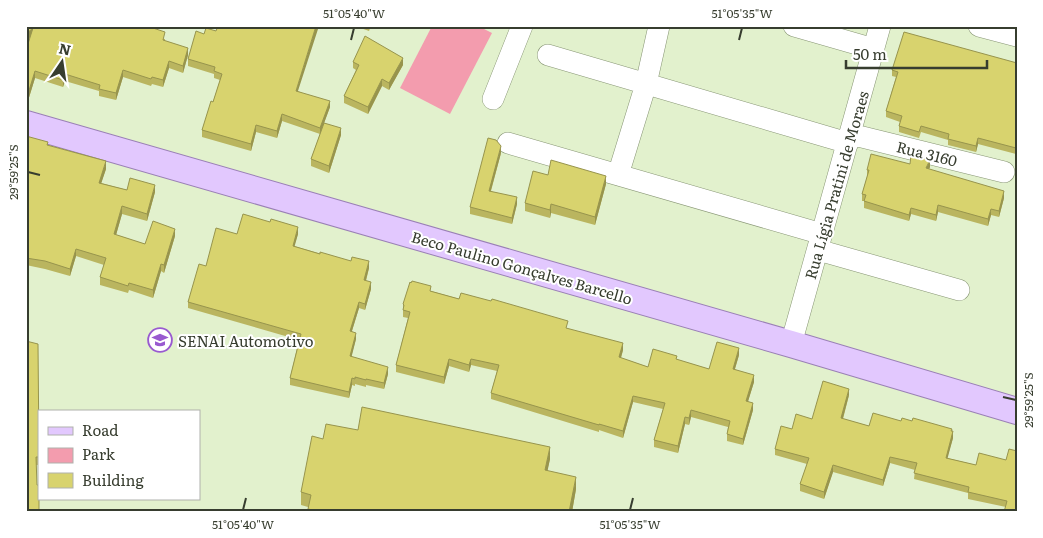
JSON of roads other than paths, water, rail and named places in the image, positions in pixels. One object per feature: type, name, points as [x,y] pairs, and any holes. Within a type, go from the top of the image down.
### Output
[{"type":"main road","name":"Beco Paulino Gonçalves Barcello","points":[[26,124],[1017,411]]},
{"type":"street","points":[[493,99],[522,26]]},
{"type":"street","points":[[618,175],[646,84],[659,26]]},
{"type":"street","points":[[794,26],[874,49]]},
{"type":"street","name":"Rua Lígia Pratini de Moraes","points":[[790,344],[880,26]]},
{"type":"street","points":[[979,26],[1017,36]]},
{"type":"street","name":"Rua 3160","points":[[548,55],[646,84],[849,138],[1004,172]]},
{"type":"street","points":[[508,143],[618,175],[959,290]]},
{"type":"place","name":"SENAI Automotivo","points":[[160,340]]}]
